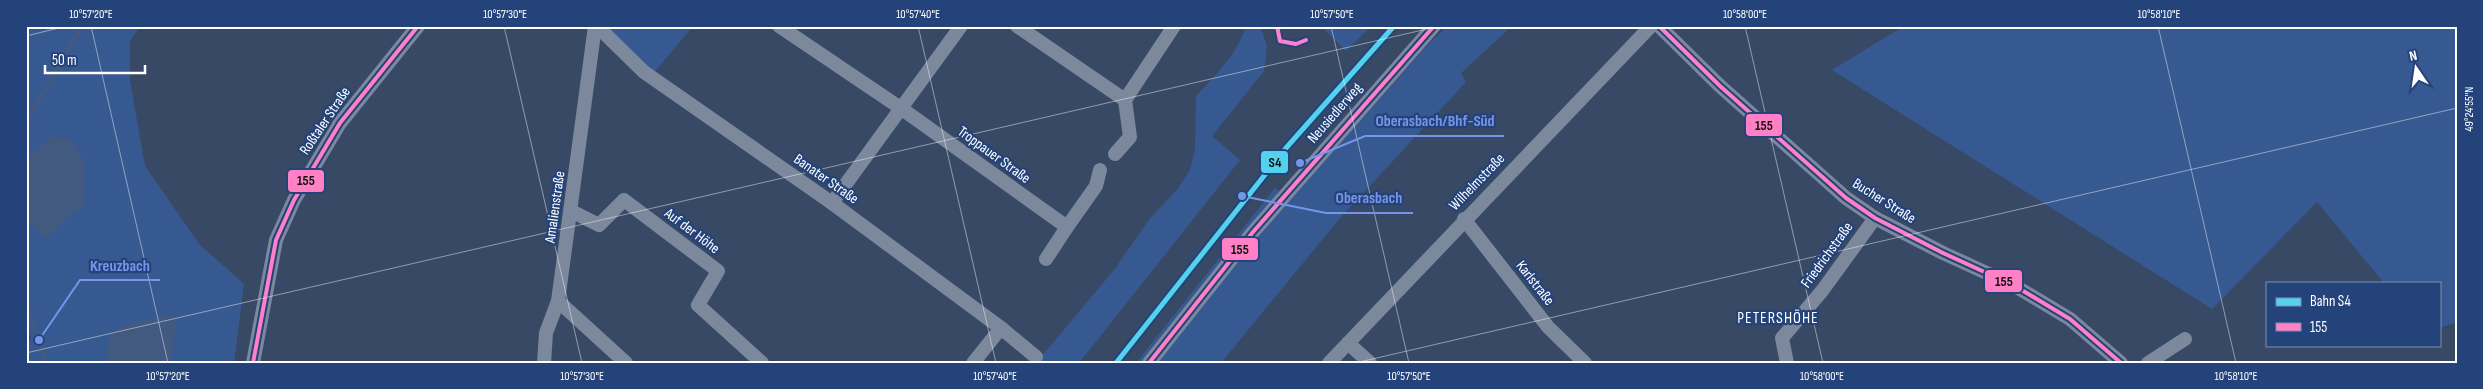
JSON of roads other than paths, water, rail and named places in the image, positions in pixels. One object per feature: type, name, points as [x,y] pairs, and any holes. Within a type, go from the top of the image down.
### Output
[{"type":"street","name":"Roßtaler Straße","points":[[254,363],[276,240],[294,200],[340,122],[418,26]]},
{"type":"street","name":"Banater Straße","points":[[596,26],[644,72],[832,203],[1001,328],[1036,357]]},
{"type":"street","name":"Amalienstraße","points":[[544,363],[546,333],[558,301],[596,26]]},
{"type":"street","name":"Troppauer Straße","points":[[780,26],[902,108],[1066,227]]},
{"type":"street","points":[[832,203],[961,26]]},
{"type":"street","points":[[1017,26],[1125,100]]},
{"type":"street","points":[[1115,154],[1130,136],[1125,100],[1174,26]]},
{"type":"street","name":"Neusiedlerweg","points":[[1148,363],[1253,232],[1434,26]]},
{"type":"street","name":"Wilhelmstraße","points":[[1329,363],[1464,219],[1651,26]]},
{"type":"street","name":"Bucher Straße","points":[[1660,26],[1720,86],[1846,198],[1875,218],[1943,253],[2015,286],[2070,318],[2121,363]]},
{"type":"street","points":[[1046,259],[1066,227],[1096,186],[1100,170]]},
{"type":"street","name":"Auf der Höhe","points":[[571,211],[599,225],[624,200],[718,271],[698,305],[762,363]]},
{"type":"street","name":"Friedrichstraße","points":[[1787,363],[1782,338],[1822,291],[1875,218]]},
{"type":"street","name":"Karlstraße","points":[[1464,219],[1548,327],[1585,363]]},
{"type":"street","points":[[558,301],[626,363]]},
{"type":"street","points":[[974,363],[1001,328]]},
{"type":"street","points":[[2148,363],[2185,339]]},
{"type":"street","points":[[1348,343],[1370,363]]},
{"type":"waterway","points":[[26,122],[82,26]]},
{"type":"waterway","points":[[26,306],[47,363]]},
{"type":"rail line","name":"S4","points":[[1116,363],[1286,148],[1394,26]]},
{"type":"place","name":"Oberasbach/Bhf-Süd","points":[[1300,163]]},
{"type":"place","name":"Oberasbach","points":[[1242,196]]},
{"type":"place","name":"Kreuzbach","points":[[39,340]]},
{"type":"district","name":"PETERSHÖHE","points":[[1778,318]]}]
